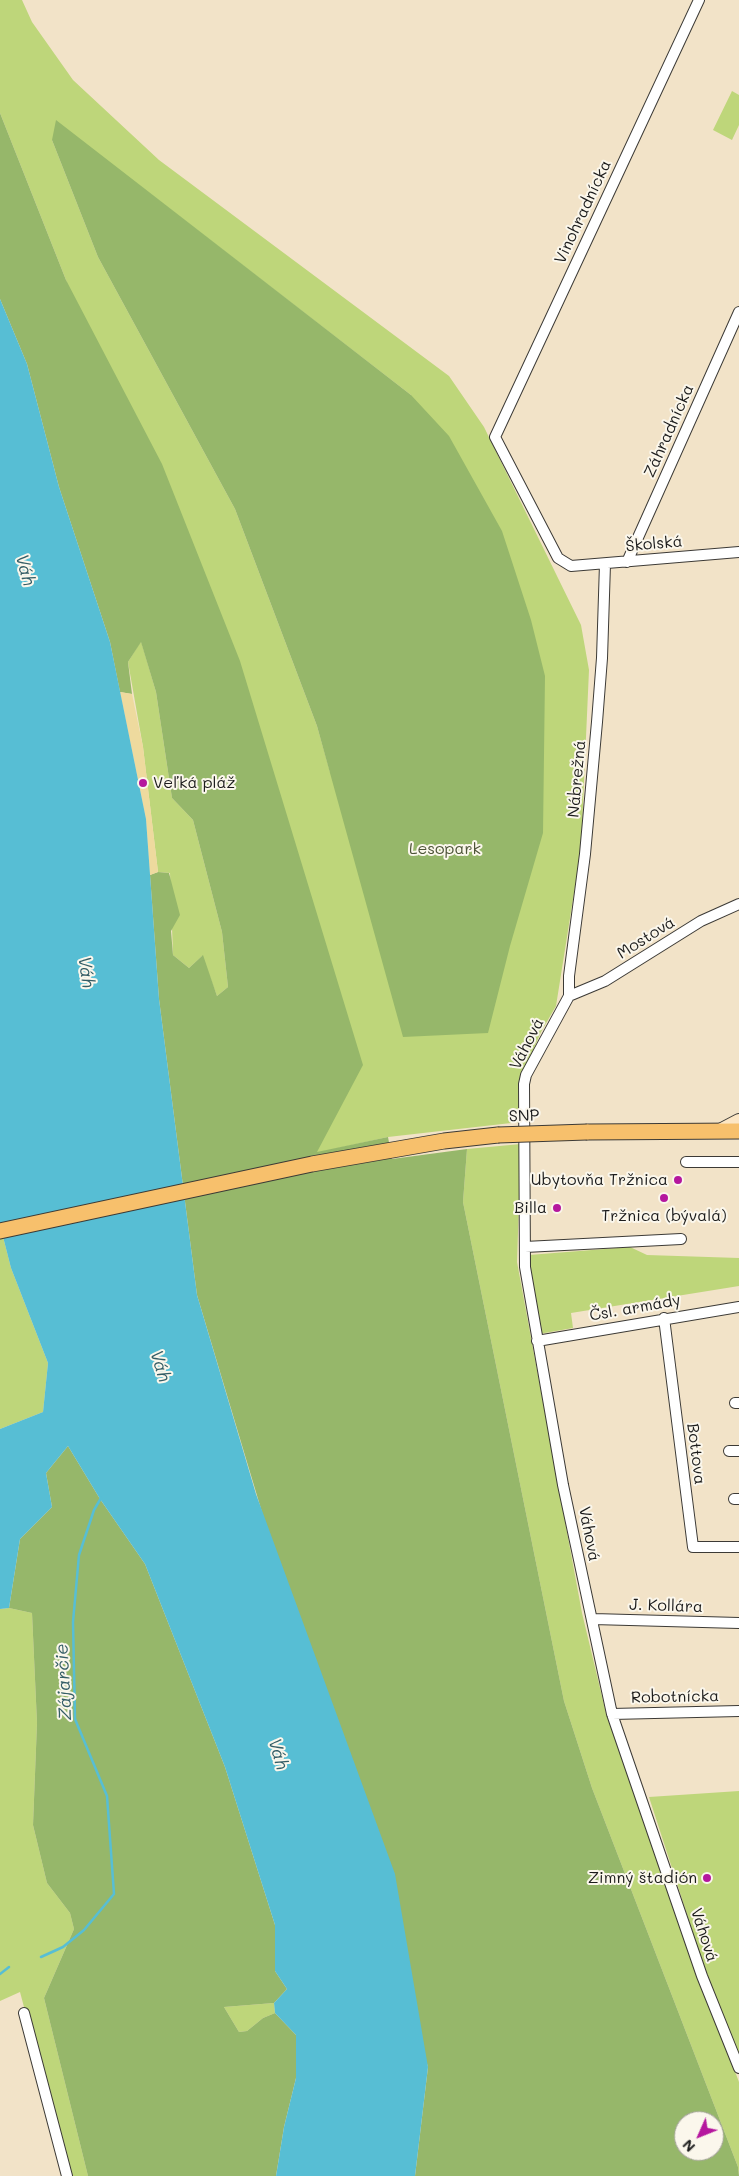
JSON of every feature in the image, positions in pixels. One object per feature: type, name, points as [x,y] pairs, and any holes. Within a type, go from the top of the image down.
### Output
[{"type":"main road","points":[[720,1131],[739,1121]]},
{"type":"main road","name":"SNP","points":[[0,1231],[312,1164],[444,1141],[498,1134],[739,1131]]},
{"type":"street","name":"Vinohradnícka","points":[[571,566],[558,558],[495,437],[699,0]]},
{"type":"street","name":"Záhradnícka","points":[[627,562],[739,312]]},
{"type":"street","name":"Školská","points":[[571,566],[739,552]]},
{"type":"street","name":"Nábrežná","points":[[569,996],[569,976],[585,854],[597,722],[602,658],[604,564]]},
{"type":"street","name":"Mostová","points":[[569,996],[605,982],[701,921],[739,904]]},
{"type":"street","name":"Váhová","points":[[569,996],[526,1075],[524,1084],[526,1276],[567,1504],[612,1714],[702,1976],[739,2068]]},
{"type":"street","points":[[686,1162],[739,1162]]},
{"type":"street","points":[[525,1247],[681,1239]]},
{"type":"street","name":"Čsl. armády","points":[[537,1341],[664,1318],[739,1307]]},
{"type":"street","name":"Bottova","points":[[664,1318],[692,1547],[739,1547]]},
{"type":"street","name":"J. Kollára","points":[[593,1619],[739,1623]]},
{"type":"street","name":"Robotnícka","points":[[612,1714],[739,1711]]},
{"type":"street","points":[[24,2013],[67,2176]]},
{"type":"green space","name":"Lesopark","points":[[0,0],[22,0],[32,22],[73,80],[159,160],[449,376],[484,427],[581,625],[589,670],[581,849],[556,1006],[541,1032],[518,1085],[520,1122],[388,1137],[316,1153],[66,280],[0,113]],"holes":[[[52,140],[136,183],[411,395],[330,772],[317,726],[235,509],[98,257]]]},
{"type":"green space","points":[[732,91],[739,95],[739,125],[732,140],[713,130]]},
{"type":"green space","points":[[0,113],[66,280],[162,464],[240,661],[363,1065],[317,1152],[388,1137],[392,1159],[467,1149],[463,1202],[564,1701],[592,1788],[716,2111],[674,2111],[674,2161],[724,2161],[724,2131],[738,2167],[739,2176],[415,2176],[428,2067],[197,1295],[159,999],[150,875],[158,872],[169,873],[180,915],[171,931],[173,955],[189,968],[203,955],[217,996],[228,987],[222,932],[193,820],[172,798],[156,692],[141,642],[128,662],[132,694],[120,692],[110,642],[59,487],[27,364],[0,299]]},
{"type":"green space","name":"Lesopark","points":[[56,120],[411,395],[449,436],[502,531],[531,620],[545,676],[543,833],[510,946],[488,1033],[403,1037],[317,726],[235,509],[98,257],[52,140]]},
{"type":"green space","points":[[141,641],[156,692],[172,798],[193,820],[222,932],[228,987],[217,996],[202,956],[189,968],[173,955],[170,873],[158,872],[143,747],[128,662]]},
{"type":"green space","points":[[521,1144],[517,1262],[582,1613],[606,1713],[697,1972],[739,2082],[739,2176],[738,2167],[724,2131],[724,2111],[716,2111],[592,1788],[564,1701],[463,1202],[467,1149]]},
{"type":"green space","points":[[0,1225],[11,1268],[48,1363],[43,1412],[0,1429]]},
{"type":"green space","points":[[630,1247],[647,1255],[739,1258],[739,1286],[571,1313],[573,1328],[539,1334],[529,1255]]},
{"type":"green space","points":[[68,1446],[100,1499],[145,1564],[225,1767],[275,1925],[275,1971],[287,1989],[274,2003],[224,2007],[239,2032],[247,2031],[263,2018],[275,2013],[296,2035],[296,2078],[284,2127],[276,2176],[88,2176],[44,1998],[74,1929],[70,1913],[47,1883],[33,1825],[37,1723],[32,1613],[9,1608],[20,1539],[52,1507],[46,1473]]},
{"type":"green space","points":[[9,1608],[32,1613],[37,1723],[33,1825],[47,1883],[70,1913],[74,1929],[44,1998],[88,2176],[69,2176],[20,1992],[0,2001],[0,1609]]},
{"type":"green space","name":"Zimný štadión","points":[[739,1791],[739,2060],[705,1970],[649,1797]]},
{"type":"green space","points":[[274,2003],[275,2013],[263,2018],[247,2031],[239,2032],[224,2007]]},
{"type":"sand","name":"Veľká pláž","points":[[120,692],[132,694],[143,747],[158,872],[150,875],[146,819]]},
{"type":"water","name":"Váh","points":[[0,299],[27,364],[59,487],[110,642],[146,819],[159,999],[197,1295],[256,1494],[395,1874],[428,2067],[415,2176],[276,2176],[284,2127],[296,2078],[296,2035],[275,2013],[274,2003],[287,1989],[275,1971],[275,1925],[225,1767],[145,1564],[100,1499],[68,1446],[46,1473],[52,1507],[20,1539],[9,1608],[0,1609],[0,1429],[43,1412],[48,1363],[11,1268],[0,1225]]},
{"type":"waterway","name":"Zájarčie","points":[[41,1957],[63,1947],[84,1930],[114,1894],[107,1796],[75,1719],[73,1622],[79,1555],[94,1510],[101,1498]]},
{"type":"waterway","name":"Zájarčie","points":[[0,1974],[9,1967]]},
{"type":"place","name":"Veľká pláž","points":[[143,783]]},
{"type":"place","name":"Ubytovňa Tržnica","points":[[678,1180]]},
{"type":"place","name":"Tržnica (bývalá)","points":[[664,1198]]},
{"type":"place","name":"Billa","points":[[557,1208]]},
{"type":"place","name":"Zimný štadión","points":[[707,1878]]}]
